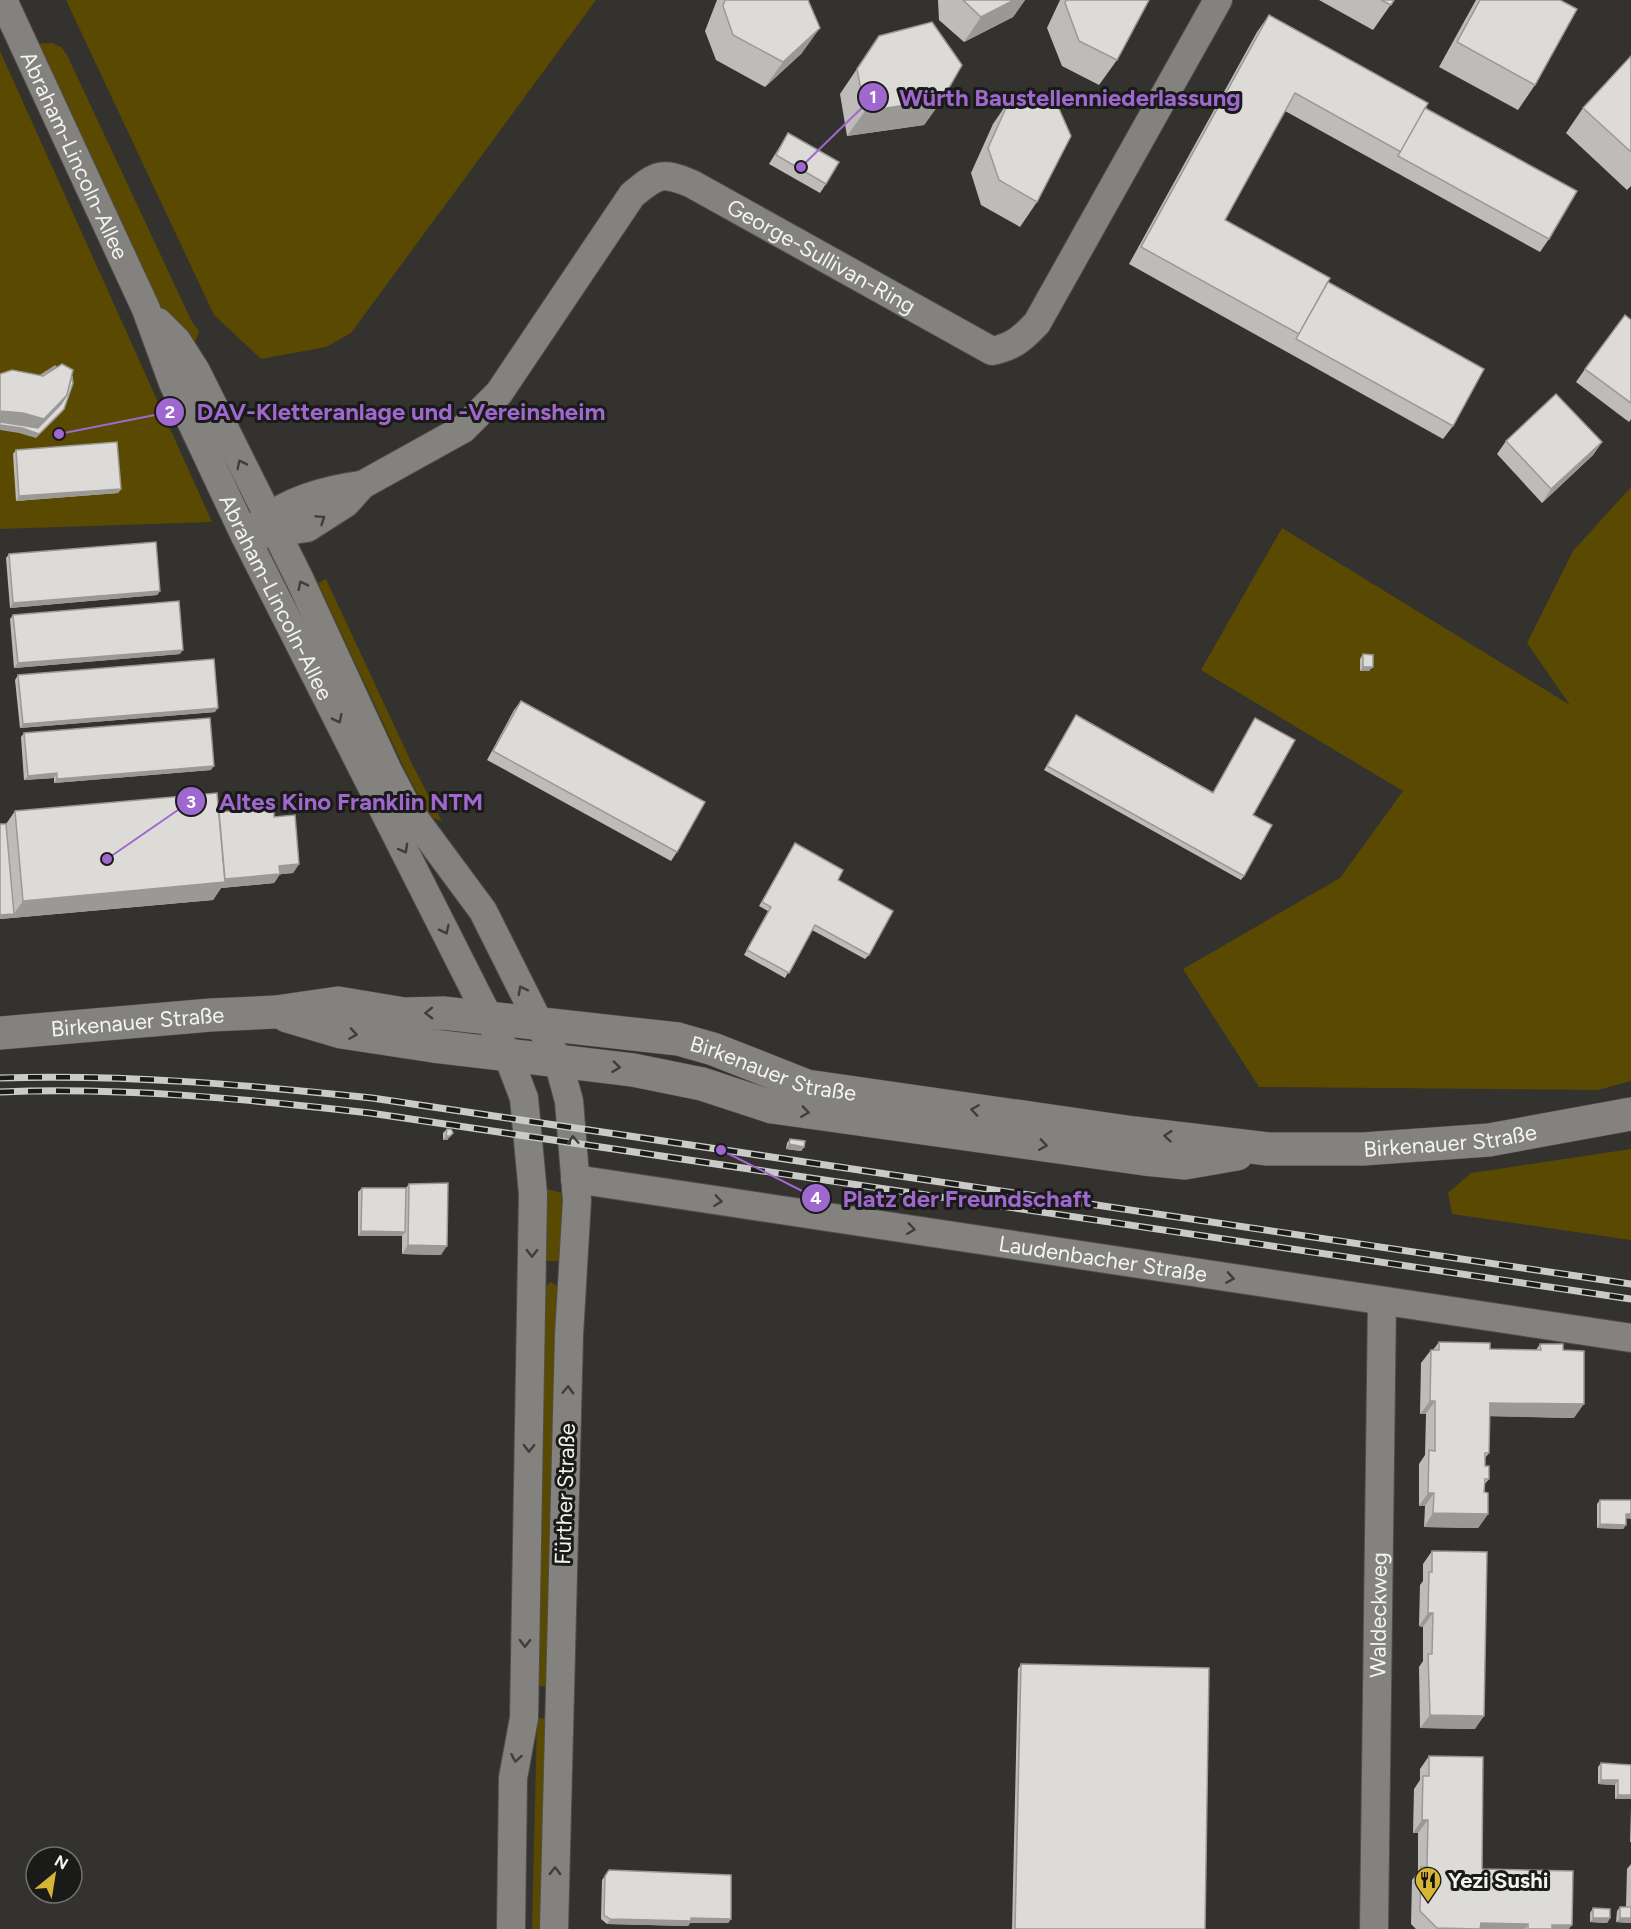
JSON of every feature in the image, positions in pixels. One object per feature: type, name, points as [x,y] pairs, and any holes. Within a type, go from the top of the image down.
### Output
[{"type":"street","name":"Abraham-Lincoln-Allee","points":[[3,0],[146,309],[173,383],[245,536],[488,1017]]},
{"type":"street","name":"George-Sullivan-Ring","points":[[245,536],[271,525],[307,528],[345,502],[362,485],[426,452],[463,429],[499,393],[632,195],[654,177],[671,174],[692,184],[992,351],[1007,348],[1022,340],[1037,323],[1218,0]]},
{"type":"street","name":"Abraham-Lincoln-Allee","points":[[146,309],[177,341],[196,371],[409,811],[483,911],[539,1023]]},
{"type":"street","name":"Birkenauer Straße","points":[[0,1033],[211,1015],[276,1012],[338,1003],[404,1014],[443,1013],[488,1017],[678,1039],[713,1049],[807,1086],[1134,1133],[1268,1149],[1363,1149],[1489,1140],[1631,1114]]},
{"type":"street","name":"Birkenauer Straße","points":[[276,1012],[341,1032],[508,1056],[633,1070],[702,1084],[772,1107],[1144,1159],[1185,1163],[1268,1149]]},
{"type":"street","name":"Fürther Straße","points":[[488,1017],[508,1056],[524,1098],[533,1194],[524,1718],[513,1778],[511,1929]]},
{"type":"street","name":"Fürther Straße","points":[[539,1023],[558,1061],[569,1101],[577,1200],[569,1335],[554,1929]]},
{"type":"street","name":"Laudenbacher Straße","points":[[575,1179],[1631,1338]]},
{"type":"street","name":"Waldeckweg","points":[[1374,1929],[1382,1301]]},
{"type":"shaded area","points":[[66,0],[596,0],[351,333],[326,347],[261,359],[214,315]]},
{"type":"shaded area","points":[[52,43],[61,47],[67,55],[192,322],[199,331],[194,346],[156,300],[36,44]]},
{"type":"shaded area","points":[[0,51],[212,522],[0,529]]},
{"type":"shaded area","points":[[1631,487],[1631,1081],[1598,1090],[1259,1087],[1183,969],[1340,878],[1403,791],[1201,670],[1282,528],[1570,705],[1527,643],[1573,551]]},
{"type":"shaded area","points":[[326,579],[414,768],[442,821],[433,818],[427,811],[406,772],[318,583]]},
{"type":"shaded area","points":[[1631,1149],[1631,1240],[1452,1214],[1448,1193],[1471,1173]]},
{"type":"shaded area","points":[[544,1188],[562,1193],[561,1261],[541,1261]]},
{"type":"shaded area","points":[[551,1282],[560,1288],[551,1687],[532,1686],[542,1289]]},
{"type":"shaded area","points":[[537,1718],[551,1719],[546,1929],[532,1929]]},
{"type":"building","points":[[725,0],[808,0],[820,28],[783,62],[733,35],[723,6]]},
{"type":"building","points":[[963,0],[1014,0],[981,17]]},
{"type":"building","points":[[1066,0],[1149,0],[1117,60],[1079,41],[1065,3]]},
{"type":"building","points":[[1381,0],[1394,0],[1391,5]]},
{"type":"building","points":[[1480,0],[1560,0],[1577,9],[1535,85],[1457,42]]},
{"type":"building","points":[[1269,15],[1428,103],[1401,152],[1295,93],[1225,220],[1330,278],[1299,334],[1141,247]]},
{"type":"building","points":[[932,22],[962,65],[942,100],[865,111],[857,69],[879,36]]},
{"type":"building","points":[[1631,56],[1631,152],[1583,108]]},
{"type":"building","points":[[1010,99],[1056,102],[1071,136],[1037,202],[999,180],[988,148]]},
{"type":"building","points":[[1425,108],[1577,191],[1549,239],[1398,156]]},
{"type":"building","points":[[788,133],[839,162],[826,184],[776,155]]},
{"type":"building","points":[[1328,282],[1484,369],[1453,426],[1296,339]]},
{"type":"building","points":[[1625,315],[1631,320],[1631,403],[1585,369]]},
{"type":"building","points":[[62,364],[73,370],[67,395],[44,419],[23,413],[0,411],[0,374],[12,370],[43,376]]},
{"type":"building","points":[[55,366],[43,376],[41,375]]},
{"type":"building","points":[[72,376],[73,383],[64,409],[39,434],[22,428],[0,425],[0,422],[38,428],[67,395]]},
{"type":"building","points":[[1556,394],[1602,442],[1551,489],[1506,441]]},
{"type":"building","points":[[117,442],[121,489],[19,496],[16,450]]},
{"type":"building","points":[[156,542],[160,591],[13,603],[9,554]]},
{"type":"building","points":[[179,601],[183,650],[18,663],[13,615]]},
{"type":"building","points":[[1363,654],[1373,655],[1373,667],[1363,667]]},
{"type":"building","points":[[214,659],[218,708],[23,724],[18,675]]},
{"type":"building","points":[[521,701],[705,802],[677,852],[493,751]]},
{"type":"building","points":[[1076,715],[1213,793],[1255,718],[1295,740],[1253,815],[1272,825],[1244,876],[1047,766]]},
{"type":"building","points":[[210,718],[214,766],[57,779],[57,773],[28,776],[24,733]]},
{"type":"building","points":[[217,793],[225,882],[23,901],[15,811]]},
{"type":"building","points":[[274,807],[274,817],[295,815],[299,864],[279,866],[280,874],[225,879],[219,812]]},
{"type":"building","points":[[0,824],[6,824],[14,914],[0,915]]},
{"type":"building","points":[[795,843],[843,870],[838,880],[893,911],[869,955],[815,925],[789,973],[747,950],[771,907],[762,902]]},
{"type":"building","points":[[447,1129],[451,1129],[453,1133],[450,1136],[446,1136]]},
{"type":"building","points":[[790,1139],[805,1141],[804,1147],[789,1144]]},
{"type":"building","points":[[448,1183],[447,1246],[408,1245],[409,1184]]},
{"type":"building","points":[[362,1188],[406,1188],[405,1232],[361,1231]]},
{"type":"building","points":[[876,1193],[891,1196],[890,1201],[875,1199]]},
{"type":"building","points":[[1439,1342],[1490,1343],[1490,1349],[1541,1350],[1540,1344],[1563,1344],[1563,1350],[1584,1351],[1584,1404],[1490,1403],[1489,1453],[1485,1453],[1485,1466],[1489,1466],[1489,1479],[1485,1479],[1484,1492],[1488,1493],[1488,1514],[1433,1513],[1434,1493],[1428,1493],[1429,1450],[1435,1451],[1435,1401],[1430,1401],[1431,1350],[1439,1350]]},
{"type":"building","points":[[1600,1500],[1631,1500],[1631,1514],[1626,1514],[1626,1525],[1600,1524]]},
{"type":"building","points":[[1432,1551],[1487,1552],[1484,1716],[1430,1715],[1428,1654],[1432,1654],[1433,1613],[1428,1613]]},
{"type":"building","points":[[1021,1664],[1209,1668],[1205,1929],[1015,1929]]},
{"type":"building","points":[[1429,1756],[1483,1757],[1482,1869],[1573,1871],[1572,1925],[1552,1925],[1552,1929],[1528,1929],[1528,1924],[1481,1923],[1480,1929],[1437,1928],[1420,1911],[1421,1867],[1427,1867],[1428,1820],[1422,1820],[1423,1776],[1429,1776]]},
{"type":"building","points":[[1601,1763],[1631,1765],[1631,1795],[1618,1795],[1618,1780],[1601,1780]]},
{"type":"building","points":[[609,1870],[731,1875],[731,1919],[691,1918],[691,1921],[610,1919],[604,1915],[605,1876]]},
{"type":"building","points":[[1620,1907],[1631,1907],[1631,1918],[1620,1918]]},
{"type":"building","points":[[1593,1908],[1610,1909],[1610,1918],[1593,1918]]},
{"type":"railway","points":[[0,1078],[140,1079],[372,1098],[1631,1284]]},
{"type":"railway","points":[[0,1092],[93,1091],[185,1095],[370,1113],[1631,1299]]},
{"type":"place","name":"Würth Baustellenniederlassung","points":[[801,167]]},
{"type":"place","name":"DAV-Kletteranlage und -Vereinsheim","points":[[59,434]]},
{"type":"place","name":"Altes Kino Franklin NTM","points":[[107,859]]},
{"type":"place","name":"Platz der Freundschaft","points":[[721,1150]]},
{"type":"place","name":"Yezi Sushi","points":[[1428,1903]]}]
